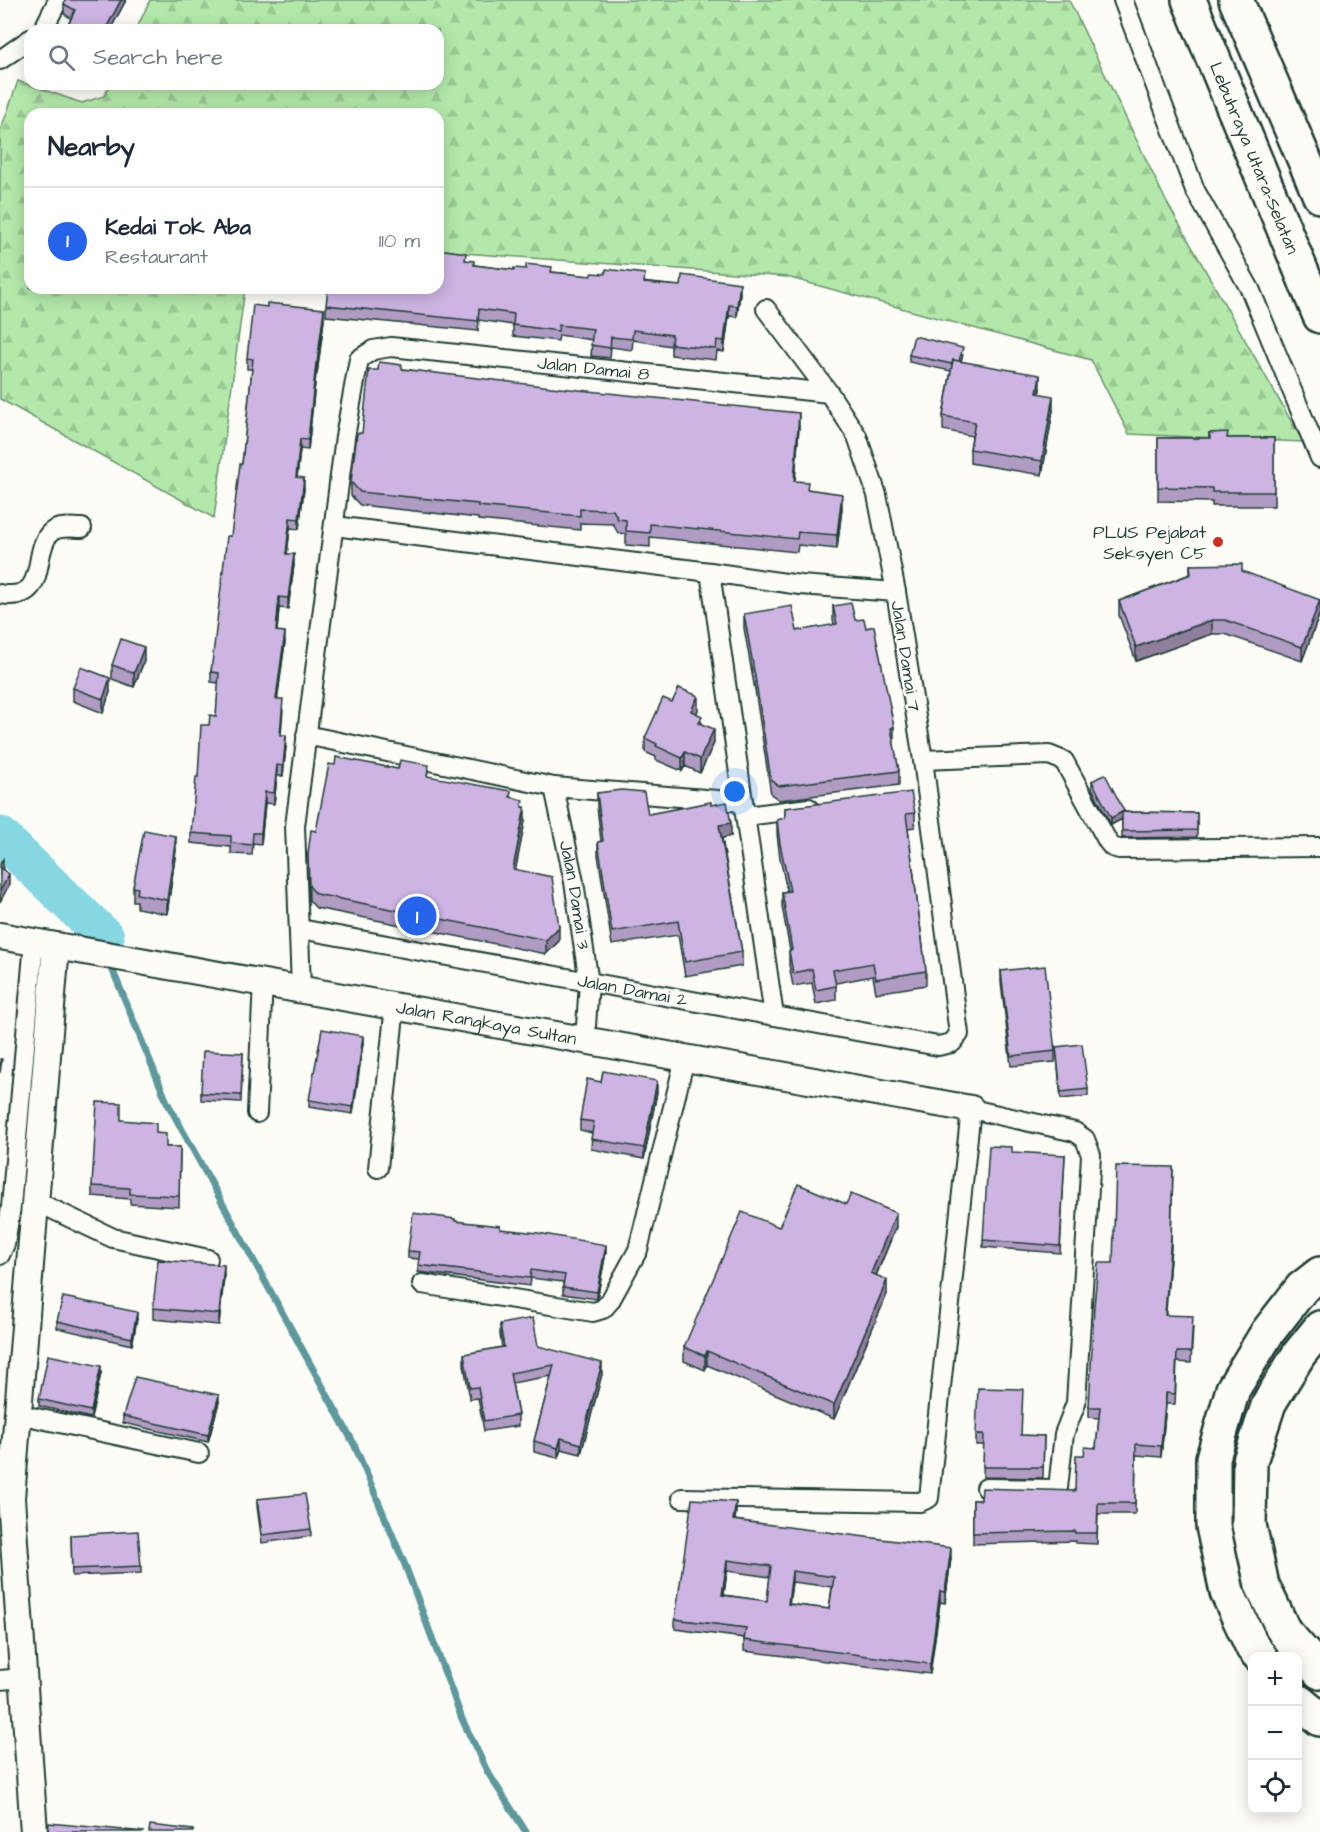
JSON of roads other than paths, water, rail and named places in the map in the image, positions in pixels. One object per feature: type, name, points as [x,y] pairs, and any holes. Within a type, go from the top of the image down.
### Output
[{"type":"highway","name":"Lebuhraya Utara–Selatan","points":[[1189,0],[1320,316]]},
{"type":"highway","points":[[1236,0],[1320,196]]},
{"type":"highway","points":[[1256,1652],[1227,1592],[1213,1526],[1213,1458],[1233,1389],[1267,1333],[1302,1288],[1320,1274]]},
{"type":"highway","points":[[1320,1328],[1299,1354],[1269,1403],[1250,1461],[1249,1525],[1262,1585],[1284,1631],[1320,1672]]},
{"type":"highway","points":[[1302,1704],[1320,1719]]},
{"type":"street","points":[[46,24],[58,0]]},
{"type":"street","points":[[1123,0],[1195,190],[1250,289],[1320,458]]},
{"type":"street","points":[[0,59],[24,43]]},
{"type":"street","name":"Jalan Damai 7","points":[[766,309],[829,393],[857,436],[877,495],[896,592],[922,760],[959,1034]]},
{"type":"street","name":"Jalan Damai 8","points":[[333,526],[345,436],[360,359],[373,350],[391,347],[829,393]]},
{"type":"street","points":[[301,988],[295,826],[333,526],[800,585],[896,592]]},
{"type":"street","points":[[0,594],[17,595],[28,590],[36,576],[44,544],[50,533],[62,527],[82,528]]},
{"type":"street","points":[[710,572],[774,1016]]},
{"type":"street","points":[[306,735],[554,787],[744,809],[826,806]]},
{"type":"street","points":[[922,760],[1049,755],[1064,761],[1108,842],[1112,847],[1119,849],[1320,847]]},
{"type":"street","name":"Jalan Damai 3","points":[[554,787],[574,882],[589,983],[585,1040]]},
{"type":"street","points":[[905,796],[927,793]]},
{"type":"street","name":"Jalan Damai 2","points":[[300,929],[938,1046],[952,1043],[959,1034]]},
{"type":"street","name":"Jalan Rangkaya Sultan","points":[[0,936],[263,981],[971,1109]]},
{"type":"street","points":[[34,1832],[12,1679],[11,1498],[35,1201],[45,944]]},
{"type":"street","points":[[0,1255],[5,1244],[11,1207],[45,944]]},
{"type":"street","points":[[257,1113],[263,981]]},
{"type":"street","points":[[378,1168],[394,1005]]},
{"type":"street","points":[[422,1284],[593,1312],[603,1309],[610,1301],[638,1250],[686,1058]]},
{"type":"street","points":[[682,1498],[920,1502],[929,1498],[971,1109],[1075,1132],[1085,1139],[1091,1155],[1076,1403],[1064,1434],[1058,1488],[1052,1490],[986,1488]]},
{"type":"street","points":[[35,1201],[113,1238],[208,1259]]},
{"type":"street","points":[[18,1414],[198,1453]]},
{"type":"waterway","points":[[0,836],[105,937]]},
{"type":"waterway","points":[[113,971],[167,1102],[354,1444],[405,1565],[462,1719],[487,1771],[526,1832]]},
{"type":"place","name":"PLUS Pejabat Seksyen C5","points":[[1218,542]]},
{"type":"place","name":"Kedai Tok Aba","points":[[417,916]]}]
